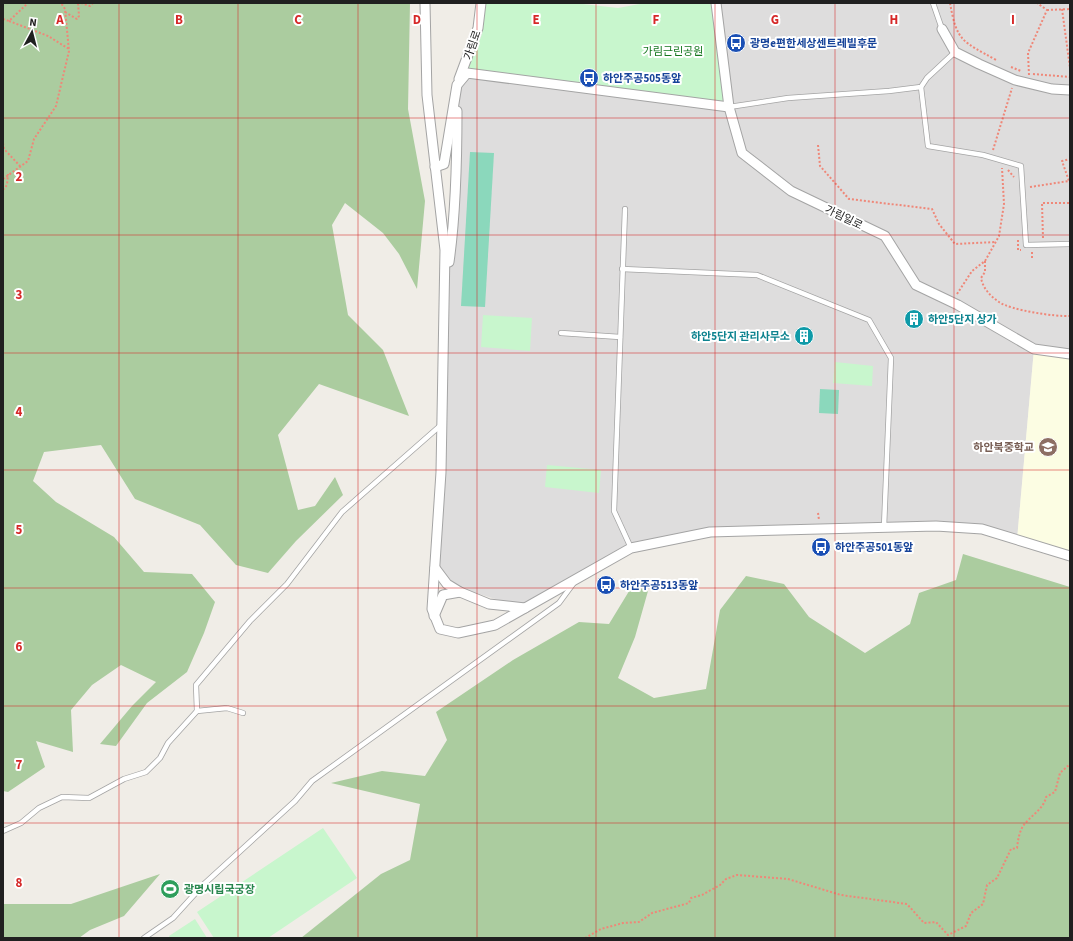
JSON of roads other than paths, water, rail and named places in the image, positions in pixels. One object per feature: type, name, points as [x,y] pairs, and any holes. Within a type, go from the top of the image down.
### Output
[{"type":"street","points":[[425,3],[427,95],[445,250],[441,472],[432,609],[440,629],[458,633],[495,626],[631,548],[710,532],[936,526],[982,529],[1070,556]]},
{"type":"street","name":"가림로","points":[[457,85],[478,28],[480,3]]},
{"type":"street","name":"가림일로","points":[[716,3],[729,107],[742,153],[791,190],[884,236],[916,285],[951,302],[1034,349],[1070,354]]},
{"type":"street","points":[[942,29],[955,52],[1015,80],[1052,89],[1070,90]]},
{"type":"street","points":[[435,167],[444,164],[457,85],[467,73],[729,107]]},
{"type":"street","points":[[444,297],[452,242],[457,146],[457,85]]},
{"type":"street","points":[[435,568],[446,584],[460,592],[489,604],[525,608]]},
{"type":"street","points":[[434,616],[443,595],[460,592]]},
{"type":"lane","points":[[933,3],[942,29]]},
{"type":"lane","points":[[955,52],[927,78],[921,87],[928,146],[990,157],[1021,166],[1026,245],[1070,244]]},
{"type":"lane","points":[[729,107],[788,98],[889,91],[921,87]]},
{"type":"lane","points":[[625,209],[614,511],[631,548]]},
{"type":"lane","points":[[622,269],[757,275],[869,320],[891,358],[884,527]]},
{"type":"lane","points":[[561,333],[620,337]]},
{"type":"lane","points":[[197,711],[196,686],[250,621],[287,584],[342,512],[442,424]]},
{"type":"lane","points":[[144,938],[173,918],[203,885],[295,801],[312,781],[559,603],[578,578]]},
{"type":"lane","points":[[3,831],[22,823],[39,808],[62,797],[89,798],[124,779],[146,772],[160,758],[168,743],[197,711],[227,708],[242,713]]},
{"type":"place","name":"광명e편한세상센트레빌후문","points":[[736,43]]},
{"type":"place","name":"하안주공505동앞","points":[[589,78]]},
{"type":"place","name":"하안5단지 상가","points":[[914,319]]},
{"type":"place","name":"하안5단지 관리사무소","points":[[804,336]]},
{"type":"place","name":"하안북중학교","points":[[1048,447]]},
{"type":"place","name":"하안주공501동앞","points":[[821,547]]},
{"type":"place","name":"하안주공513동앞","points":[[606,585]]},
{"type":"place","name":"광명시립국궁장","points":[[170,889]]},
{"type":"park label","name":"가림근린공원","points":[[673,51]]}]
